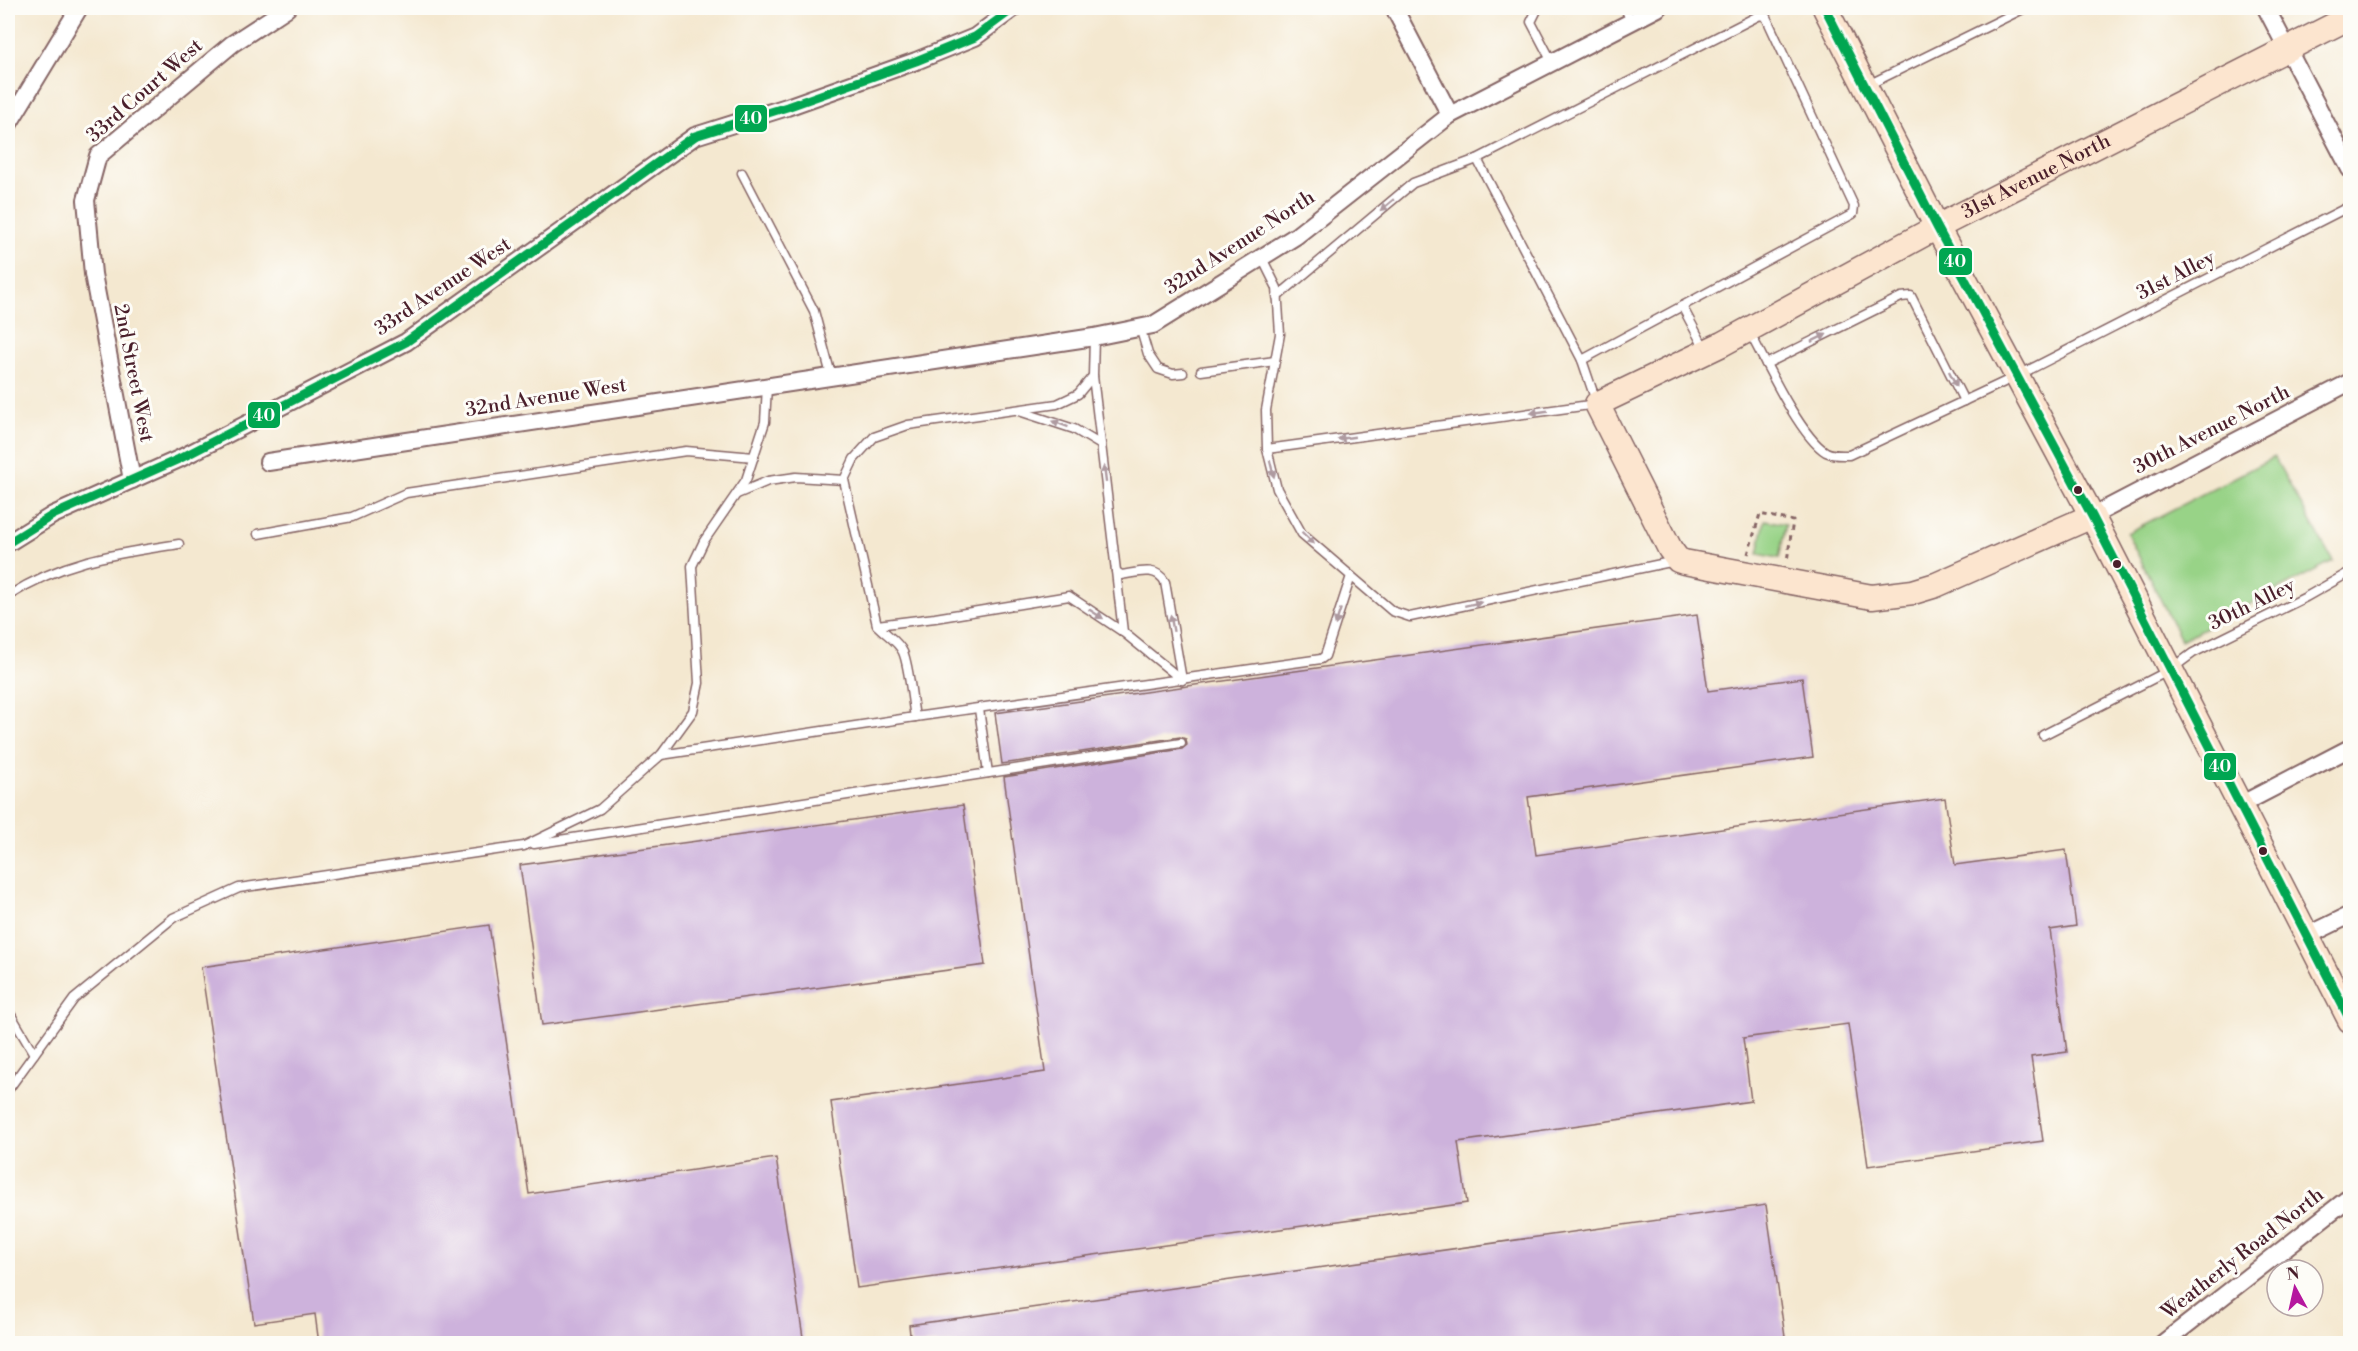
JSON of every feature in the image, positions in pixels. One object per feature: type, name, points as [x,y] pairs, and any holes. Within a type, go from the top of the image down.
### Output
[{"type":"street","points":[[8,125],[79,8]]},
{"type":"street","name":"33rd Court West","points":[[93,274],[86,200],[98,156],[232,44],[287,8]]},
{"type":"street","name":"33rd Avenue West","points":[[8,543],[53,515],[180,459],[406,342],[694,136],[787,107],[946,49],[975,37],[1014,8]]},
{"type":"street","points":[[1394,8],[1450,115]]},
{"type":"street","name":"32nd Avenue North","points":[[831,375],[1094,337],[1154,325],[1296,236],[1450,115],[1552,62],[1628,14],[1658,8]]},
{"type":"street","points":[[1825,8],[1937,227],[2092,516],[2350,1020]]},
{"type":"street","points":[[2266,8],[2350,169]]},
{"type":"street","name":"31st Avenue North","points":[[1597,404],[1748,330],[1937,227],[2350,18]]},
{"type":"street","name":"2nd Street West","points":[[93,274],[132,480]]},
{"type":"street","name":"32nd Avenue West","points":[[268,462],[831,375]]},
{"type":"street","name":"30th Avenue North","points":[[2092,516],[2350,382]]},
{"type":"street","points":[[1597,404],[1670,549],[1678,560],[1872,597],[1913,592],[1936,585],[2092,516]]},
{"type":"street","points":[[2240,805],[2350,748]]},
{"type":"street","points":[[2307,936],[2350,915]]},
{"type":"street","name":"Weatherly Road North","points":[[2162,1344],[2350,1197]]},
{"type":"lane","points":[[1538,8],[1532,22],[1552,62]]},
{"type":"lane","points":[[1865,87],[2025,8]]},
{"type":"lane","points":[[1277,297],[1413,183],[1477,159],[1760,15],[1766,17],[1855,211],[1582,360]]},
{"type":"lane","points":[[1267,449],[1597,404],[1582,360],[1477,159]]},
{"type":"lane","points":[[742,173],[814,311],[831,375]]},
{"type":"lane","name":"31st Alley","points":[[1748,330],[1783,395],[1816,445],[1835,456],[1849,455],[2016,376],[2350,206]]},
{"type":"lane","points":[[1262,258],[1276,288],[1280,334],[1266,410],[1267,449],[1277,489],[1302,534],[1392,611],[1410,617],[1678,560]]},
{"type":"lane","points":[[1766,364],[1901,297],[1911,296],[1964,401]]},
{"type":"lane","points":[[1682,306],[1706,351]]},
{"type":"lane","points":[[1140,327],[1148,354],[1158,369],[1173,374],[1183,373]]},
{"type":"lane","points":[[1094,337],[1094,376],[1123,632]]},
{"type":"lane","points":[[1201,370],[1275,361]]},
{"type":"lane","points":[[915,717],[903,652],[894,640],[877,625],[844,480],[854,459],[874,436],[908,425],[1057,404],[1078,394],[1094,376]]},
{"type":"lane","points":[[524,846],[600,809],[661,755],[693,711],[699,683],[692,566],[704,540],[746,480],[765,422],[767,385]]},
{"type":"lane","points":[[1015,410],[1074,429],[1101,445]]},
{"type":"lane","points":[[258,534],[352,517],[406,493],[686,451],[754,457]]},
{"type":"lane","points":[[736,494],[768,481],[796,477],[844,480]]},
{"type":"lane","points":[[8,596],[26,584],[67,566],[96,557],[179,544]]},
{"type":"lane","points":[[1116,571],[1121,575],[1155,571],[1161,574],[1165,582],[1182,680]]},
{"type":"lane","name":"30th Alley","points":[[2043,735],[2170,670],[2193,653],[2306,597],[2350,572]]},
{"type":"lane","points":[[661,755],[1324,658],[1351,576]]},
{"type":"lane","points":[[877,625],[1069,596],[1123,632],[1182,680]]},
{"type":"lane","points":[[979,709],[988,773]]},
{"type":"lane","points":[[8,1090],[74,999],[172,918],[239,888],[524,846],[1181,743]]},
{"type":"lane","points":[[8,1010],[34,1054]]},
{"type":"path","points":[[1746,559],[1760,514],[1793,521],[1786,567]]},
{"type":"green space","points":[[2274,457],[2333,561],[2181,640],[2127,533]]},
{"type":"green space","points":[[1765,520],[1786,524],[1779,558],[1758,554]]},
{"type":"building","points":[[1697,615],[1708,691],[1802,678],[1813,757],[1528,797],[1536,855],[1945,798],[1955,865],[2066,850],[2076,926],[2050,930],[2067,1052],[2031,1057],[2043,1141],[1868,1166],[1848,1024],[1743,1038],[1751,1101],[1458,1142],[1467,1203],[857,1288],[831,1102],[1045,1072],[1004,777],[1182,749],[1187,745],[1186,739],[1180,737],[1002,764],[995,713]]},
{"type":"building","points":[[963,805],[985,965],[542,1025],[520,865]]},
{"type":"building","points":[[489,925],[529,1194],[776,1158],[804,1344],[319,1344],[315,1314],[254,1323],[201,967]]},
{"type":"building","points":[[1766,1205],[1786,1344],[1664,1344],[1664,1341],[1643,1344],[911,1344],[909,1325]]},
{"type":"transit line","name":"40","points":[[8,543],[53,515],[179,459],[406,342],[695,136],[787,107],[916,61],[975,37],[1014,8]]},
{"type":"transit line","name":"40","points":[[1825,8],[1937,227],[2092,516],[2350,1020]]}]
